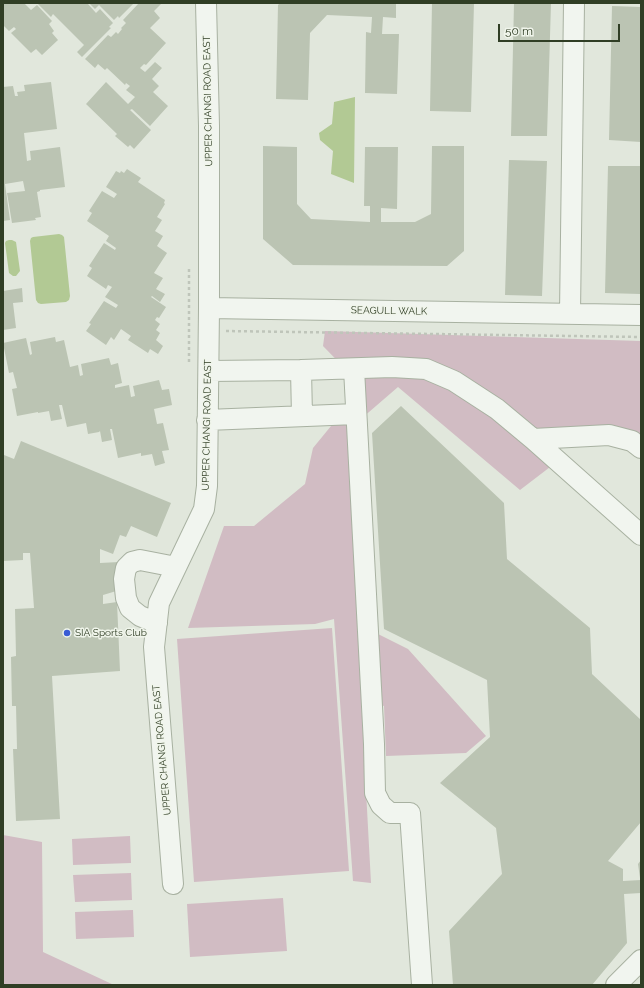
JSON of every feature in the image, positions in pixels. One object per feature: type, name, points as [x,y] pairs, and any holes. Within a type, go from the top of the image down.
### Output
[{"type":"street","name":"UPPER CHANGI ROAD EAST","points":[[173,884],[154,647],[159,603],[204,509],[207,486],[209,371],[209,126],[206,3]]},
{"type":"street","points":[[570,313],[574,3]]},
{"type":"street","name":"SEAGULL WALK","points":[[209,308],[641,315]]},
{"type":"street","points":[[209,371],[392,368],[426,369],[454,382],[497,409],[641,535]]},
{"type":"street","points":[[354,369],[376,793],[381,804],[390,813],[410,813],[422,985]]},
{"type":"street","points":[[301,370],[302,416]]},
{"type":"street","points":[[207,420],[356,414]]},
{"type":"street","points":[[533,440],[609,435],[632,441],[641,448]]},
{"type":"street","points":[[157,623],[140,616],[130,608],[126,598],[124,579],[126,568],[132,562],[140,560],[176,567]]},
{"type":"street","points":[[616,985],[641,960]]},
{"type":"path","points":[[226,331],[641,337]]},
{"type":"shaded area","points":[[355,97],[354,183],[331,174],[333,151],[320,140],[319,133],[332,124],[334,102]]},
{"type":"shaded area","points":[[59,234],[64,237],[70,296],[69,300],[66,302],[41,304],[36,300],[30,241],[33,237]]},
{"type":"shaded area","points":[[9,240],[16,242],[20,271],[16,276],[9,273],[5,243]]},
{"type":"shaded area","points":[[325,331],[641,341],[641,435],[542,430],[554,464],[520,490],[398,387],[347,431],[360,625],[408,649],[486,736],[466,753],[386,756],[384,706],[361,698],[371,883],[353,881],[334,619],[315,624],[188,628],[224,526],[254,526],[305,484],[313,448],[363,387],[323,346]]},
{"type":"shaded area","points":[[332,628],[349,871],[194,882],[177,639]]},
{"type":"shaded area","points":[[3,835],[42,842],[43,952],[114,985],[3,985]]},
{"type":"shaded area","points":[[130,836],[131,863],[73,865],[72,839]]},
{"type":"shaded area","points":[[131,873],[132,900],[75,902],[73,875]]},
{"type":"shaded area","points":[[283,898],[287,951],[190,957],[187,904]]},
{"type":"shaded area","points":[[133,910],[134,937],[76,939],[75,912]]},
{"type":"building","points":[[3,3],[24,3],[31,10],[37,5],[52,21],[49,24],[54,31],[52,33],[58,40],[42,55],[36,49],[31,53],[11,33],[16,29],[14,27],[9,31],[3,25]]},
{"type":"building","points":[[37,3],[89,3],[88,4],[96,13],[100,9],[113,23],[109,27],[111,28],[82,57],[77,52],[84,45],[53,14],[51,17]]},
{"type":"building","points":[[89,3],[134,3],[119,18],[118,16],[114,20],[99,5],[95,9]]},
{"type":"building","points":[[139,3],[161,4],[154,11],[160,18],[150,28],[166,43],[146,65],[144,64],[140,68],[145,72],[155,62],[162,68],[152,79],[159,86],[153,92],[168,106],[150,126],[132,109],[130,110],[151,130],[134,149],[130,145],[128,147],[115,136],[117,134],[86,104],[106,82],[128,104],[135,97],[126,90],[130,86],[126,83],[125,85],[107,68],[105,70],[98,64],[95,68],[85,59],[108,35],[111,37],[116,32],[118,34],[126,23],[123,20]]},
{"type":"building","points":[[280,3],[396,3],[396,18],[383,17],[382,34],[399,34],[397,94],[365,93],[366,32],[371,33],[372,17],[327,15],[310,33],[308,100],[276,99],[278,5]]},
{"type":"building","points":[[432,3],[474,3],[471,112],[430,111]]},
{"type":"building","points":[[514,3],[551,3],[547,136],[511,136]]},
{"type":"building","points":[[612,6],[641,7],[641,142],[609,140]]},
{"type":"building","points":[[51,82],[57,129],[24,133],[27,161],[31,160],[30,151],[60,147],[65,187],[40,190],[37,192],[41,217],[35,218],[36,220],[12,223],[7,193],[25,191],[23,181],[5,184],[10,220],[3,221],[3,87],[13,86],[15,96],[18,96],[17,92],[25,91],[24,85]]},
{"type":"building","points":[[263,146],[297,147],[297,204],[311,219],[370,222],[370,206],[364,206],[365,147],[398,147],[397,209],[381,208],[381,222],[415,222],[431,214],[432,146],[464,146],[464,251],[447,266],[293,265],[263,239]]},
{"type":"building","points":[[509,160],[547,161],[542,296],[505,295]]},
{"type":"building","points":[[608,166],[641,166],[640,294],[605,293]]},
{"type":"building","points":[[127,169],[141,178],[138,182],[165,200],[165,204],[157,217],[162,220],[155,231],[163,236],[157,246],[167,253],[154,273],[163,278],[156,289],[165,294],[160,302],[152,296],[151,297],[166,307],[159,318],[157,317],[155,320],[160,324],[156,330],[160,333],[156,340],[163,346],[158,354],[150,349],[148,353],[128,340],[131,336],[121,329],[114,340],[111,337],[106,345],[86,331],[91,324],[89,323],[104,301],[116,308],[118,305],[105,297],[112,287],[108,285],[106,289],[87,276],[92,268],[89,266],[104,243],[115,250],[116,248],[106,241],[109,236],[87,221],[92,213],[89,211],[102,191],[114,198],[117,194],[106,187],[116,171],[120,173],[121,171],[124,173]]},
{"type":"building","points":[[22,288],[23,302],[13,303],[16,328],[3,330],[3,291]]},
{"type":"building","points":[[55,337],[56,342],[64,340],[70,367],[78,365],[80,376],[83,375],[81,364],[109,358],[111,365],[118,363],[122,383],[115,385],[115,388],[129,385],[131,397],[135,396],[133,386],[159,380],[162,390],[169,389],[172,405],[154,409],[157,424],[163,423],[169,450],[162,451],[165,463],[155,466],[152,454],[141,456],[141,453],[118,458],[112,429],[110,429],[112,440],[102,442],[100,431],[88,434],[86,423],[67,427],[62,405],[59,405],[62,419],[51,421],[49,411],[17,416],[12,389],[17,388],[13,372],[9,373],[3,343],[26,338],[30,355],[32,354],[30,342]]},
{"type":"building","points":[[401,406],[504,503],[507,559],[590,628],[592,674],[641,720],[641,822],[608,861],[623,869],[623,881],[641,880],[641,893],[624,894],[627,943],[592,985],[453,985],[449,931],[502,874],[496,828],[440,783],[490,737],[487,680],[384,629],[372,433]]},
{"type":"building","name":"SIA Sports Club","points":[[21,441],[171,503],[157,537],[131,526],[126,537],[120,535],[113,554],[100,549],[100,563],[119,562],[123,589],[103,595],[103,604],[117,602],[120,671],[52,676],[60,819],[16,821],[13,749],[17,749],[16,706],[12,706],[11,657],[16,656],[15,609],[34,608],[30,553],[23,553],[23,560],[3,561],[3,457],[4,455],[14,459]]},
{"type":"building","points":[[641,860],[641,878],[640,878],[638,864]]},
{"type":"place","name":"SIA Sports Club","points":[[67,633]]}]
